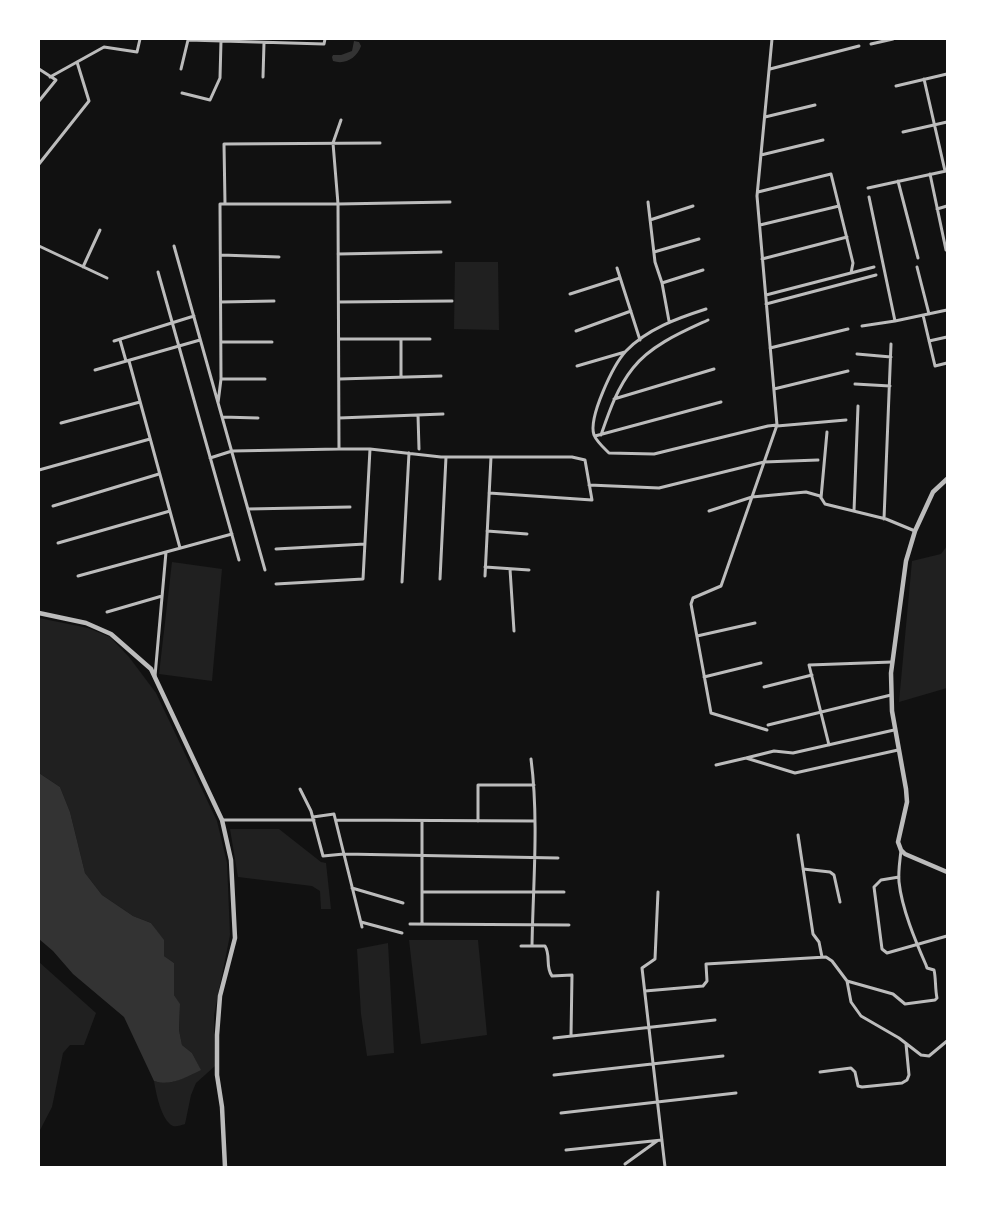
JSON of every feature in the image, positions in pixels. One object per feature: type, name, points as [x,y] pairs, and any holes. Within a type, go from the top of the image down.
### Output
[{"type":"street","points":[[50,77],[104,47],[137,52],[140,39]]},
{"type":"street","points":[[181,69],[188,40],[324,44],[324,39]]},
{"type":"street","points":[[767,730],[711,713],[691,604],[693,598],[721,586],[777,426],[757,192],[772,39]]},
{"type":"street","points":[[871,44],[893,39]]},
{"type":"street","points":[[182,93],[210,100],[220,78],[221,41]]},
{"type":"street","points":[[262,76],[264,43]]},
{"type":"street","points":[[770,68],[859,46]]},
{"type":"street","points":[[39,164],[89,101],[77,62]]},
{"type":"street","points":[[39,69],[56,80],[39,101]]},
{"type":"street","points":[[896,86],[947,74]]},
{"type":"street","points":[[868,188],[946,171],[924,79]]},
{"type":"street","points":[[765,117],[814,105]]},
{"type":"street","points":[[339,449],[338,204],[333,143],[341,120]]},
{"type":"street","points":[[902,132],[947,122]]},
{"type":"street","points":[[761,155],[823,140]]},
{"type":"street","points":[[225,204],[224,144],[380,143]]},
{"type":"street","points":[[757,192],[831,174],[853,263],[851,273]]},
{"type":"street","points":[[930,174],[946,250]]},
{"type":"street","points":[[898,182],[918,258]]},
{"type":"street","points":[[869,197],[895,322]]},
{"type":"street","points":[[218,402],[221,379],[220,204],[450,202]]},
{"type":"street","points":[[648,202],[655,262],[662,283],[669,322]]},
{"type":"street","points":[[650,220],[693,206]]},
{"type":"street","points":[[759,226],[839,206]]},
{"type":"street","points":[[937,209],[947,206]]},
{"type":"street","points":[[83,267],[100,230]]},
{"type":"street","points":[[762,259],[847,237]]},
{"type":"street","points":[[654,252],[699,239]]},
{"type":"street","points":[[39,246],[107,278]]},
{"type":"street","points":[[174,246],[266,570]]},
{"type":"street","points":[[338,254],[441,252]]},
{"type":"street","points":[[221,255],[279,257]]},
{"type":"street","points":[[918,266],[929,314]]},
{"type":"street","points":[[765,295],[874,267]]},
{"type":"street","points":[[617,268],[640,340]]},
{"type":"street","points":[[662,283],[703,270]]},
{"type":"street","points":[[158,272],[239,560]]},
{"type":"street","points":[[766,304],[876,275]]},
{"type":"street","points":[[570,294],[620,278]]},
{"type":"street","points":[[221,302],[274,301]]},
{"type":"street","points":[[339,302],[452,301]]},
{"type":"street","points":[[706,309],[669,322],[625,352],[600,397],[593,425],[595,436],[609,453],[654,454],[768,426],[846,420]]},
{"type":"street","points":[[862,326],[895,322],[947,310]]},
{"type":"street","points":[[576,330],[631,312]]},
{"type":"street","points":[[924,315],[934,366],[947,363]]},
{"type":"street","points":[[114,342],[194,316]]},
{"type":"street","points":[[601,435],[614,399],[633,368],[648,354],[677,334],[708,320]]},
{"type":"street","points":[[770,348],[848,329]]},
{"type":"street","points":[[929,341],[947,337]]},
{"type":"street","points":[[339,339],[430,339]]},
{"type":"street","points":[[401,339],[401,377]]},
{"type":"street","points":[[120,340],[140,402],[180,548]]},
{"type":"street","points":[[95,370],[200,340]]},
{"type":"street","points":[[221,342],[272,342]]},
{"type":"street","points":[[884,519],[892,344]]},
{"type":"street","points":[[577,366],[625,352]]},
{"type":"street","points":[[857,354],[891,356]]},
{"type":"street","points":[[614,399],[714,369]]},
{"type":"street","points":[[774,389],[848,371]]},
{"type":"street","points":[[339,379],[441,376]]},
{"type":"street","points":[[221,379],[265,379]]},
{"type":"street","points":[[855,384],[890,386]]},
{"type":"street","points":[[61,423],[140,402]]},
{"type":"street","points":[[595,436],[721,402]]},
{"type":"street","points":[[854,511],[858,406]]},
{"type":"street","points":[[339,418],[443,414]]},
{"type":"street","points":[[418,415],[419,449]]},
{"type":"street","points":[[222,417],[258,418]]},
{"type":"street","points":[[821,498],[827,432]]},
{"type":"street","points":[[39,470],[150,439]]},
{"type":"street","points":[[210,458],[232,451],[339,449],[370,449],[446,457],[572,457],[586,460],[592,500],[489,493]]},
{"type":"street","points":[[276,584],[363,579],[370,449]]},
{"type":"street","points":[[402,582],[409,453]]},
{"type":"street","points":[[440,579],[446,457]]},
{"type":"street","points":[[485,576],[491,457]]},
{"type":"street","points":[[589,485],[659,488],[764,462],[818,460]]},
{"type":"street","points":[[53,506],[160,474]]},
{"type":"street","points":[[846,981],[894,994],[904,1004],[935,1000],[937,998],[934,970],[927,968],[916,944],[899,884],[901,850],[898,842],[907,802],[894,730],[891,695],[892,662],[906,561],[915,531],[933,492],[947,479]]},
{"type":"street","points":[[709,511],[752,498],[806,492],[815,494],[825,504],[884,519],[915,531]]},
{"type":"street","points":[[248,509],[350,506]]},
{"type":"street","points":[[58,543],[170,511]]},
{"type":"street","points":[[487,530],[527,534]]},
{"type":"street","points":[[78,576],[232,534]]},
{"type":"street","points":[[276,549],[365,544]]},
{"type":"street","points":[[155,676],[166,552]]},
{"type":"street","points":[[485,567],[528,570]]},
{"type":"street","points":[[510,569],[514,631]]},
{"type":"street","points":[[107,612],[162,596]]},
{"type":"street","points":[[39,613],[86,623],[111,634],[151,669],[222,820],[231,860],[235,938],[220,996],[217,1036],[217,1075],[222,1107],[225,1167]]},
{"type":"street","points":[[697,636],[755,623]]},
{"type":"street","points":[[829,745],[809,665],[892,662]]},
{"type":"street","points":[[704,677],[761,663]]},
{"type":"street","points":[[764,687],[812,675]]},
{"type":"street","points":[[768,725],[891,695]]},
{"type":"street","points":[[716,765],[774,751],[793,753],[894,730]]},
{"type":"street","points":[[746,758],[795,773],[898,750]]},
{"type":"street","points":[[531,759],[535,822],[532,946]]},
{"type":"street","points":[[478,821],[478,785],[534,785]]},
{"type":"street","points":[[300,789],[313,818],[323,856],[344,854],[558,858]]},
{"type":"street","points":[[222,820],[313,818],[334,814],[362,927]]},
{"type":"street","points":[[336,820],[535,822]]},
{"type":"street","points":[[422,820],[422,924]]},
{"type":"street","points":[[798,835],[813,934],[819,942],[822,957]]},
{"type":"street","points":[[901,850],[947,872]]},
{"type":"street","points":[[803,869],[830,872],[834,875],[840,902]]},
{"type":"street","points":[[899,876],[881,880],[874,887],[882,949],[887,952],[947,936]]},
{"type":"street","points":[[352,888],[403,903]]},
{"type":"street","points":[[422,892],[564,892]]},
{"type":"street","points":[[658,892],[654,959],[642,968],[660,1140],[665,1167]]},
{"type":"street","points":[[361,922],[402,933]]},
{"type":"street","points":[[410,924],[569,925]]},
{"type":"street","points":[[521,946],[545,946],[548,950],[549,972],[552,976],[572,975],[571,1036]]},
{"type":"street","points":[[645,991],[703,986],[707,981],[706,964],[829,958],[846,981],[851,1002],[857,1012],[906,1043],[920,1056],[929,1056],[947,1041]]},
{"type":"street","points":[[554,1038],[716,1020]]},
{"type":"street","points":[[820,1072],[851,1068],[858,1086],[862,1087],[902,1083],[907,1080],[909,1075],[906,1043]]},
{"type":"street","points":[[554,1075],[723,1056]]},
{"type":"street","points":[[561,1113],[736,1093]]},
{"type":"street","points":[[566,1150],[660,1140]]},
{"type":"street","points":[[625,1164],[660,1140]]},
{"type":"shaded area","points":[[354,41],[359,42],[361,46],[354,57],[342,62],[333,61],[333,55],[341,55],[352,51]]},
{"type":"shaded area","points":[[455,262],[498,262],[499,330],[454,329]]},
{"type":"shaded area","points":[[947,546],[947,688],[899,702],[912,561],[941,554]]},
{"type":"shaded area","points":[[172,562],[222,569],[212,681],[159,674]]},
{"type":"shaded area","points":[[39,618],[88,628],[110,637],[129,657],[156,693],[217,821],[227,863],[230,935],[214,1015],[215,1066],[196,1083],[191,1095],[185,1124],[173,1126],[165,1118],[154,1081],[160,1083],[172,1082],[200,1069],[192,1053],[182,1045],[179,1030],[180,1005],[174,995],[174,963],[164,956],[163,940],[151,923],[133,916],[102,895],[85,873],[70,812],[60,787],[39,773]]},
{"type":"shaded area","points":[[39,773],[60,787],[70,812],[85,873],[102,895],[133,916],[151,923],[164,940],[164,956],[174,963],[174,995],[180,1004],[179,1030],[182,1045],[192,1053],[201,1070],[172,1082],[160,1083],[154,1081],[124,1017],[73,974],[53,951],[39,939]]},
{"type":"shaded area","points":[[230,829],[279,829],[321,862],[326,863],[331,909],[321,909],[320,891],[312,886],[238,877]]},
{"type":"shaded area","points":[[409,940],[478,940],[487,1035],[421,1044]]},
{"type":"shaded area","points":[[388,943],[394,1053],[367,1056],[361,1014],[357,949]]},
{"type":"shaded area","points":[[39,962],[96,1013],[84,1045],[70,1045],[63,1053],[52,1107],[39,1132]]}]
